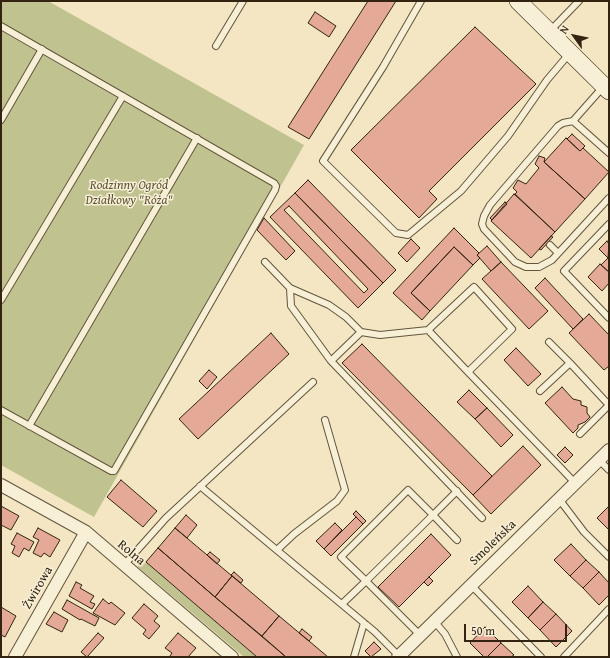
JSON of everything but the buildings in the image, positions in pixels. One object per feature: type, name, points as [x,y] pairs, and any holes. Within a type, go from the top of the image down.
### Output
[{"type":"street","points":[[518,1],[606,88]]},
{"type":"street","name":"Smoleńska","points":[[398,657],[609,450]]},
{"type":"street","name":"Rolna","points":[[1,485],[86,532],[232,657]]},
{"type":"street","name":"Żwirowa","points":[[15,657],[86,532]]},
{"type":"lane","points":[[216,46],[243,1]]},
{"type":"lane","points":[[421,1],[383,67],[323,161],[396,233],[408,235],[461,191],[508,136],[547,80],[570,53]]},
{"type":"lane","points":[[549,32],[579,1]]},
{"type":"lane","points":[[1,26],[274,183],[276,190],[114,471],[111,471],[1,410]]},
{"type":"lane","points":[[1,120],[42,49]]},
{"type":"lane","points":[[606,88],[573,121],[563,122],[558,126],[490,204],[482,220],[484,229],[515,262],[520,265],[533,268],[539,267],[552,260],[609,198]]},
{"type":"lane","points":[[1,300],[122,96]]},
{"type":"lane","points":[[573,121],[609,153]]},
{"type":"lane","points":[[30,426],[197,138]]},
{"type":"lane","points":[[609,224],[564,271],[609,318]]},
{"type":"lane","points":[[550,244],[558,253]]},
{"type":"lane","points":[[265,262],[290,288],[329,305],[346,317],[361,332],[380,335],[428,330],[474,287],[512,329],[468,372]]},
{"type":"lane","points":[[290,288],[291,306],[331,361],[482,518]]},
{"type":"lane","points":[[428,330],[575,483]]},
{"type":"lane","points":[[331,361],[361,332]]},
{"type":"lane","points":[[549,342],[609,405],[580,434]]},
{"type":"lane","points":[[540,391],[570,363]]},
{"type":"lane","points":[[124,565],[166,518],[313,382]]},
{"type":"lane","points":[[277,550],[294,534],[337,501],[345,490],[325,420]]},
{"type":"lane","points":[[599,460],[609,470]]},
{"type":"lane","points":[[200,486],[342,604],[364,623],[398,657]]},
{"type":"lane","points":[[420,636],[341,557],[408,490],[457,540]]},
{"type":"lane","points":[[342,604],[456,491]]},
{"type":"lane","points":[[559,499],[584,532],[609,557]]},
{"type":"lane","points":[[471,585],[541,657]]},
{"type":"lane","points":[[564,657],[609,609]]},
{"type":"lane","points":[[434,621],[445,634],[457,657]]},
{"type":"lane","points":[[354,657],[364,623]]},
{"type":"green space","name":"Rodzinny Ogród Działkowy \"Róża\"","points":[[1,1],[48,1],[304,145],[94,517],[1,465]]},
{"type":"green space","points":[[139,561],[143,565],[146,562],[257,657],[244,657],[138,567]]}]
